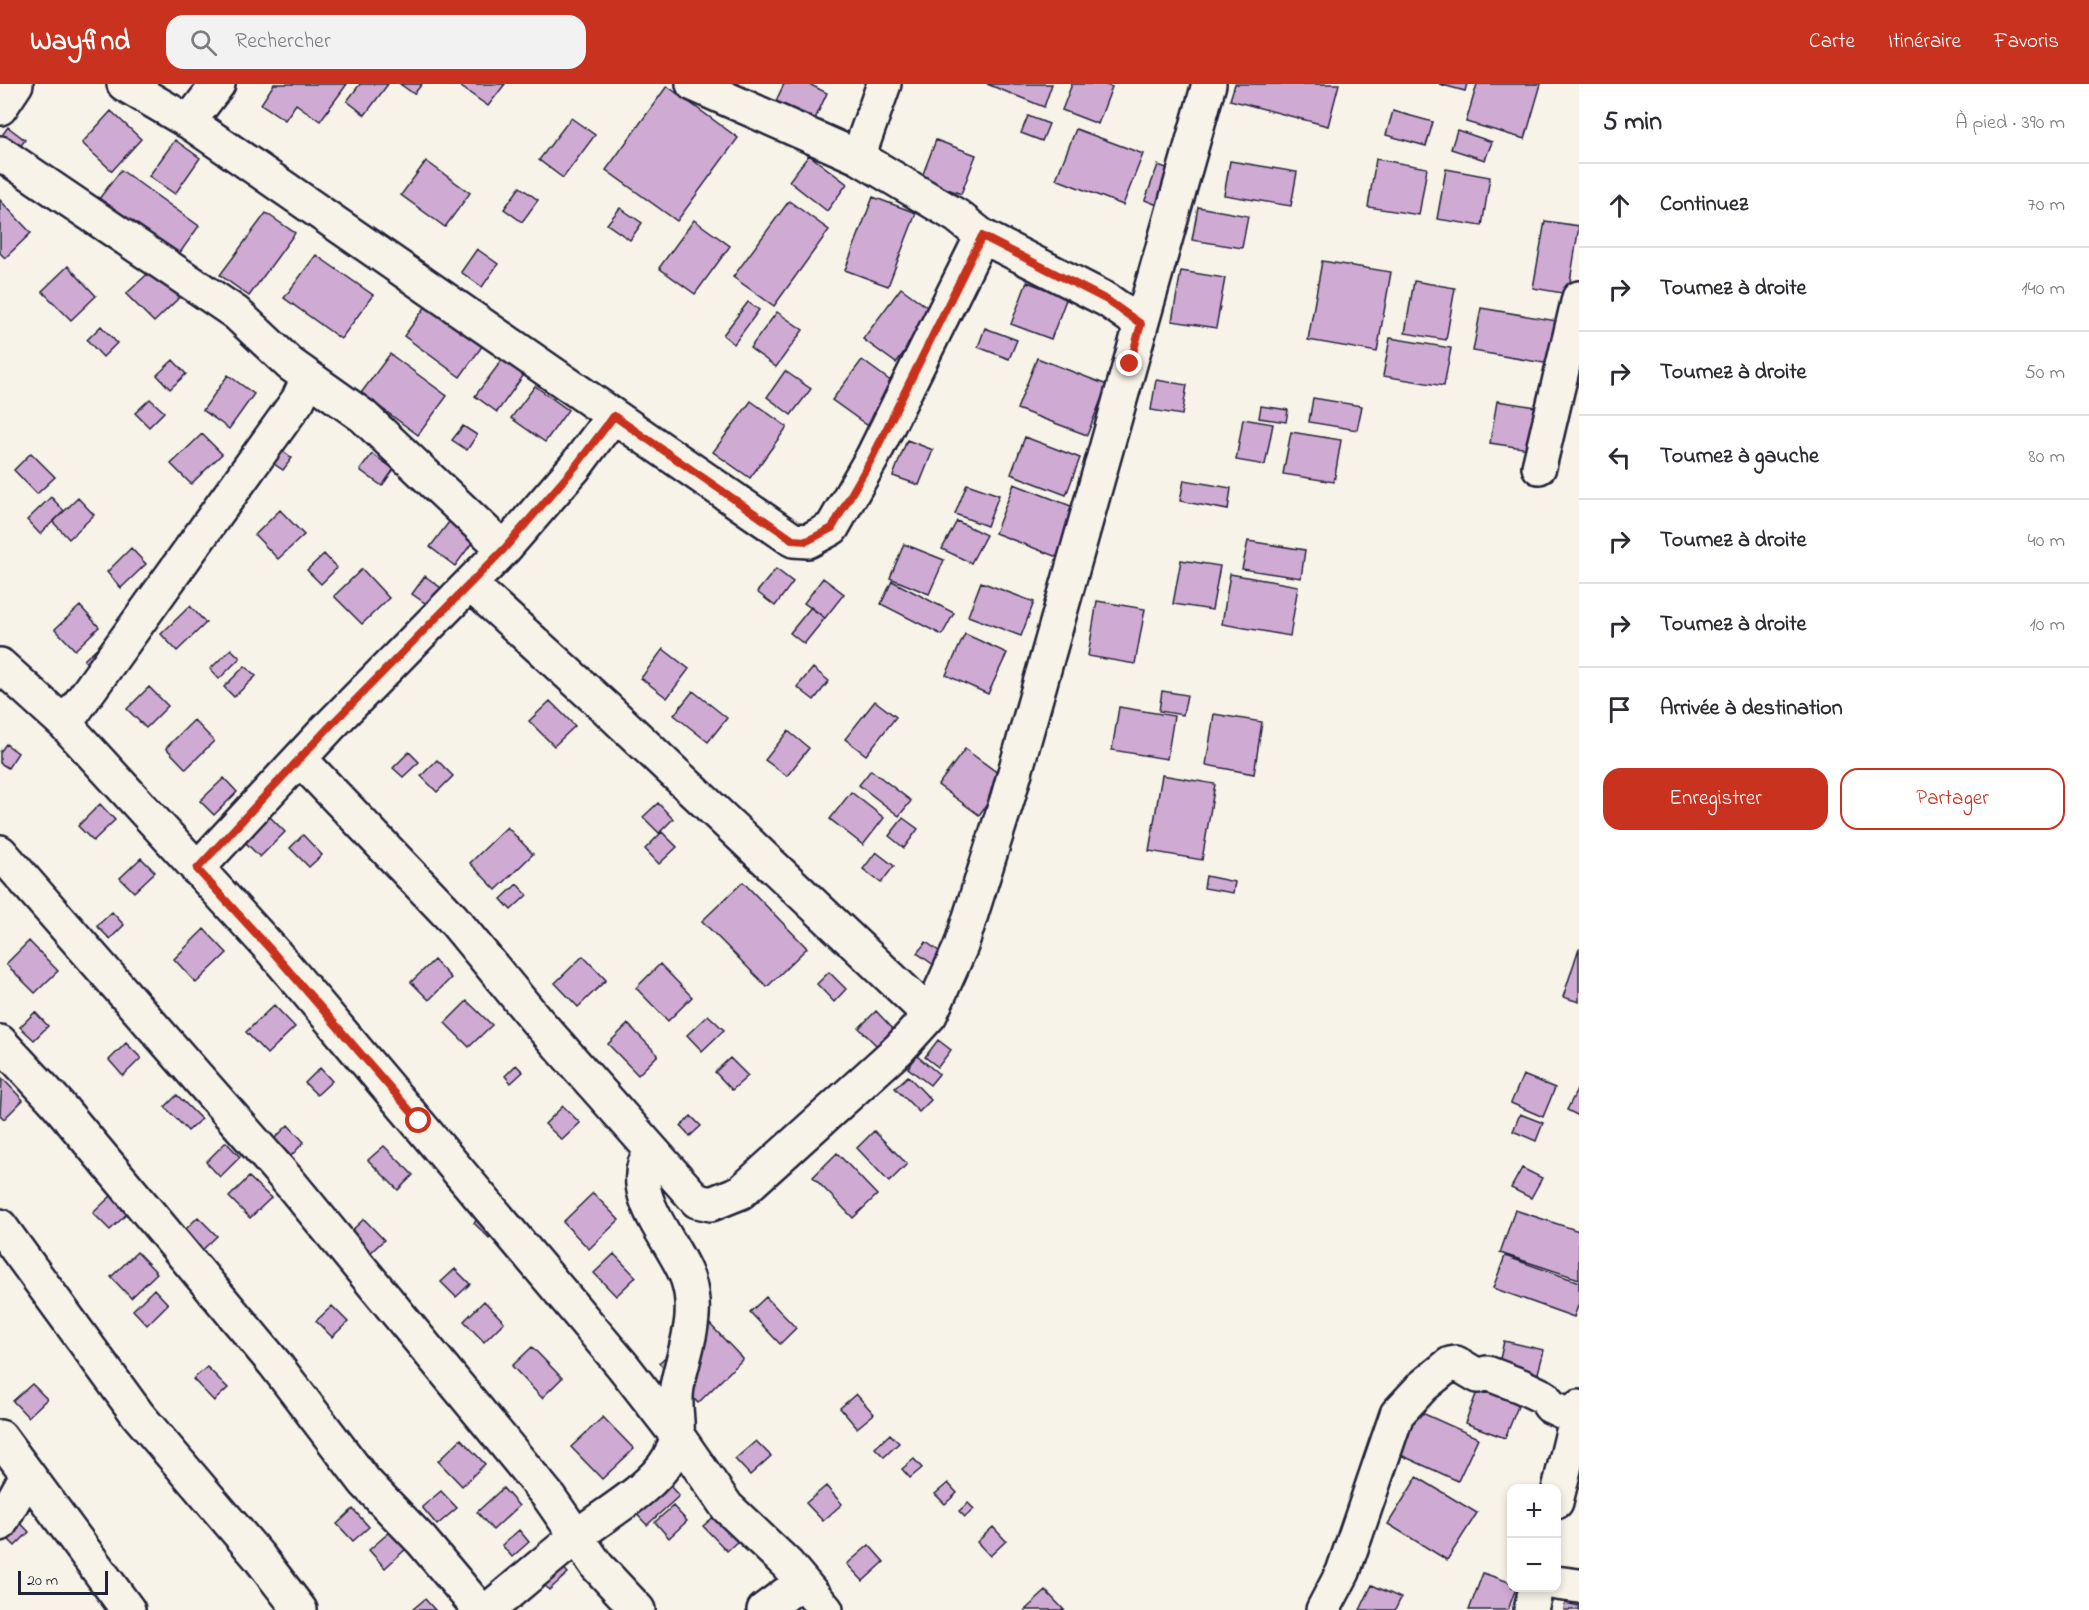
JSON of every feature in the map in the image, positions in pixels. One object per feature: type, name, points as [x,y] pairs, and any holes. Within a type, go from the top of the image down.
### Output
[{"type":"street","points":[[0,108],[16,84]]},
{"type":"street","points":[[124,84],[189,122],[793,540],[807,541],[832,528],[855,488],[982,236]]},
{"type":"street","points":[[189,122],[218,84]]},
{"type":"street","points":[[693,84],[858,157],[957,216],[982,236],[1107,300],[1141,324]]},
{"type":"street","points":[[858,157],[884,84]]},
{"type":"street","points":[[300,759],[453,919],[537,1021],[697,1201],[711,1204],[726,1200],[741,1192],[899,1049],[930,1015],[961,946],[1008,797],[1209,84]]},
{"type":"street","points":[[0,153],[236,313],[290,364],[363,416],[504,549]]},
{"type":"street","points":[[1539,467],[1579,298]]},
{"type":"street","points":[[65,724],[298,400],[308,378]]},
{"type":"street","points":[[197,869],[300,759],[504,549],[575,467],[614,416]]},
{"type":"street","points":[[470,584],[606,708],[930,1015]]},
{"type":"street","points":[[0,665],[65,724],[271,950],[419,1121],[623,1366],[679,1438],[727,1507],[802,1582],[826,1610]]},
{"type":"street","points":[[0,852],[291,1184],[549,1497],[597,1566],[638,1610]]},
{"type":"street","points":[[0,1042],[55,1101],[268,1355],[365,1482],[422,1541],[480,1610]]},
{"type":"street","points":[[488,1610],[576,1536],[648,1482],[668,1460],[679,1438],[677,1389],[692,1336],[693,1306],[688,1280],[681,1264],[651,1214],[644,1168],[652,1151]]},
{"type":"street","points":[[0,1226],[138,1415],[259,1557],[300,1610]]},
{"type":"street","points":[[1323,1610],[1343,1572],[1397,1414],[1423,1386],[1450,1364],[1456,1363],[1478,1376],[1487,1373],[1544,1397],[1550,1406],[1578,1412],[1561,1485]]},
{"type":"street","points":[[0,1437],[128,1610]]},
{"type":"street","points":[[0,1524],[27,1475]]},
{"type":"street","points":[[764,1610],[802,1582]]},
{"type":"street","points":[[1561,1584],[1579,1586]]},
{"type":"street","points":[[1531,1610],[1535,1592]]},
{"type":"building","points":[[274,84],[347,84],[320,121],[296,104],[285,120],[261,104]]},
{"type":"building","points":[[360,84],[388,84],[365,115],[347,101]]},
{"type":"building","points":[[400,84],[422,84],[414,94]]},
{"type":"building","points":[[457,84],[505,84],[488,106]]},
{"type":"building","points":[[784,84],[809,84],[827,93],[815,119],[776,101]]},
{"type":"building","points":[[987,84],[1052,84],[1044,107]]},
{"type":"building","points":[[1072,84],[1103,84],[1112,87],[1098,124],[1062,110]]},
{"type":"building","points":[[1235,84],[1339,84],[1328,126],[1230,100]]},
{"type":"building","points":[[1439,84],[1467,84],[1465,91]]},
{"type":"building","points":[[1477,84],[1541,84],[1525,139],[1466,122]]},
{"type":"building","points":[[667,86],[738,138],[677,221],[606,170]]},
{"type":"building","points":[[111,111],[141,139],[112,171],[82,143]]},
{"type":"building","points":[[1393,111],[1433,122],[1426,146],[1386,135]]},
{"type":"building","points":[[1028,116],[1049,124],[1042,141],[1021,133]]},
{"type":"building","points":[[571,118],[595,135],[563,178],[539,160]]},
{"type":"building","points":[[8,127],[25,140],[17,151],[0,138]]},
{"type":"building","points":[[1076,129],[1143,154],[1123,205],[1056,179]]},
{"type":"building","points":[[1457,130],[1492,142],[1485,160],[1451,149]]},
{"type":"building","points":[[175,140],[200,158],[175,194],[149,176]]},
{"type":"building","points":[[936,140],[976,155],[961,194],[921,179]]},
{"type":"building","points":[[809,155],[847,184],[827,211],[789,181]]},
{"type":"building","points":[[1376,159],[1427,168],[1419,215],[1368,207]]},
{"type":"building","points":[[426,161],[470,193],[445,227],[401,195]]},
{"type":"building","points":[[1230,161],[1297,172],[1291,206],[1224,195]]},
{"type":"building","points":[[1158,165],[1181,173],[1167,209],[1145,200]]},
{"type":"building","points":[[1446,169],[1490,177],[1482,226],[1437,219]]},
{"type":"building","points":[[121,170],[199,226],[174,261],[95,204]]},
{"type":"building","points":[[520,187],[538,200],[522,222],[504,209]]},
{"type":"building","points":[[873,197],[916,213],[888,286],[845,270]]},
{"type":"building","points":[[0,200],[31,233],[5,258],[0,253]]},
{"type":"building","points":[[789,201],[829,230],[774,306],[733,277]]},
{"type":"building","points":[[1198,207],[1248,216],[1242,248],[1192,240]]},
{"type":"building","points":[[620,208],[642,223],[630,240],[607,224]]},
{"type":"building","points":[[266,213],[295,233],[249,296],[220,275]]},
{"type":"building","points":[[694,220],[730,246],[695,294],[659,268]]},
{"type":"building","points":[[1545,221],[1579,226],[1568,294],[1533,288]]},
{"type":"building","points":[[477,249],[498,264],[482,287],[461,272]]},
{"type":"building","points":[[316,255],[373,295],[341,339],[284,298]]},
{"type":"building","points":[[1322,261],[1391,272],[1377,352],[1308,340]]},
{"type":"building","points":[[68,266],[96,296],[71,320],[42,291]]},
{"type":"building","points":[[156,266],[183,294],[154,322],[126,294]]},
{"type":"building","points":[[1181,271],[1225,278],[1216,328],[1172,321]]},
{"type":"building","points":[[1414,281],[1455,288],[1446,340],[1405,333]]},
{"type":"building","points":[[1027,282],[1067,297],[1051,339],[1011,324]]},
{"type":"building","points":[[901,288],[934,312],[896,363],[863,339]]},
{"type":"building","points":[[432,298],[488,338],[460,377],[404,336]]},
{"type":"building","points":[[748,302],[759,310],[734,344],[723,335]]},
{"type":"building","points":[[1481,308],[1563,322],[1556,365],[1473,351]]},
{"type":"building","points":[[777,312],[803,330],[776,367],[750,348]]},
{"type":"building","points":[[101,326],[117,343],[103,357],[87,340]]},
{"type":"building","points":[[985,328],[1017,340],[1009,359],[978,347]]},
{"type":"building","points":[[1390,338],[1451,348],[1444,386],[1383,376]]},
{"type":"building","points":[[390,354],[447,396],[418,435],[361,393]]},
{"type":"building","points":[[505,356],[526,372],[497,412],[475,396]]},
{"type":"building","points":[[1037,358],[1107,385],[1087,435],[1017,409]]},
{"type":"building","points":[[173,360],[186,374],[170,389],[157,375]]},
{"type":"building","points":[[862,360],[900,388],[871,428],[832,400]]},
{"type":"building","points":[[785,371],[811,389],[791,415],[767,397]]},
{"type":"building","points":[[228,375],[254,394],[229,429],[203,410]]},
{"type":"building","points":[[1156,380],[1187,385],[1182,415],[1151,410]]},
{"type":"building","points":[[535,386],[568,410],[545,442],[511,418]]},
{"type":"building","points":[[1313,398],[1362,406],[1357,430],[1309,422]]},
{"type":"building","points":[[150,399],[164,412],[149,427],[135,413]]},
{"type":"building","points":[[751,401],[787,427],[750,478],[713,452]]},
{"type":"building","points":[[1497,401],[1536,407],[1529,449],[1490,443]]},
{"type":"building","points":[[1261,406],[1288,410],[1286,422],[1259,418]]},
{"type":"building","points":[[1243,419],[1273,424],[1265,465],[1236,460]]},
{"type":"building","points":[[463,426],[477,435],[467,450],[452,440]]},
{"type":"building","points":[[1291,432],[1341,440],[1334,482],[1283,474]]},
{"type":"building","points":[[202,434],[222,454],[191,484],[171,464]]},
{"type":"building","points":[[1025,437],[1080,458],[1066,495],[1011,474]]},
{"type":"building","points":[[907,440],[933,450],[919,485],[893,476]]},
{"type":"building","points":[[275,445],[292,458],[283,470],[265,458]]},
{"type":"building","points":[[31,453],[55,477],[37,494],[14,470]]},
{"type":"building","points":[[372,454],[394,469],[382,486],[360,470]]},
{"type":"building","points":[[1184,480],[1231,488],[1228,510],[1180,501]]},
{"type":"building","points":[[967,484],[999,495],[987,526],[955,514]]},
{"type":"building","points":[[1014,484],[1076,508],[1057,557],[995,533]]},
{"type":"building","points":[[51,497],[64,511],[40,534],[27,520]]},
{"type":"building","points":[[78,498],[94,515],[69,539],[53,522]]},
{"type":"building","points":[[280,510],[304,535],[278,559],[255,535]]},
{"type":"building","points":[[452,518],[477,536],[455,566],[430,547]]},
{"type":"building","points":[[957,521],[986,535],[971,563],[942,549]]},
{"type":"building","points":[[1248,541],[1305,550],[1301,578],[1242,569]]},
{"type":"building","points":[[904,544],[944,560],[929,594],[890,578]]},
{"type":"building","points":[[131,548],[146,564],[121,588],[107,572]]},
{"type":"building","points":[[324,554],[337,568],[321,584],[307,570]]},
{"type":"building","points":[[1181,560],[1220,566],[1212,610],[1173,604]]},
{"type":"building","points":[[362,569],[389,598],[362,624],[334,596]]},
{"type":"building","points":[[776,569],[793,582],[775,606],[757,592]]},
{"type":"building","points":[[1230,574],[1298,586],[1290,636],[1222,624]]},
{"type":"building","points":[[425,576],[441,588],[428,605],[412,594]]},
{"type":"building","points":[[823,578],[844,594],[825,618],[804,603]]},
{"type":"building","points":[[892,581],[954,613],[942,635],[881,604]]},
{"type":"building","points":[[981,582],[1034,602],[1021,636],[968,616]]},
{"type":"building","points":[[1097,601],[1145,609],[1135,664],[1088,656]]},
{"type":"building","points":[[80,606],[99,627],[75,650],[55,629]]},
{"type":"building","points":[[190,606],[206,623],[177,651],[161,634]]},
{"type":"building","points":[[811,607],[825,618],[804,644],[790,633]]},
{"type":"building","points":[[965,634],[1007,653],[988,694],[946,675]]},
{"type":"building","points":[[104,641],[114,651],[94,671],[84,660]]},
{"type":"building","points":[[231,649],[240,658],[219,679],[210,669]]},
{"type":"building","points":[[663,649],[689,669],[667,698],[641,678]]},
{"type":"building","points":[[245,666],[256,676],[234,697],[224,687]]},
{"type":"building","points":[[813,668],[829,681],[814,700],[797,687]]},
{"type":"building","points":[[149,687],[168,706],[146,728],[127,709]]},
{"type":"building","points":[[693,691],[727,718],[708,742],[674,715]]},
{"type":"building","points":[[1162,691],[1187,695],[1183,715],[1159,711]]},
{"type":"building","points":[[550,701],[575,726],[554,746],[529,721]]},
{"type":"building","points":[[875,701],[896,717],[866,755],[845,739]]},
{"type":"building","points":[[1119,707],[1174,716],[1167,759],[1112,750]]},
{"type":"building","points":[[1214,714],[1262,722],[1254,774],[1206,765]]},
{"type":"building","points":[[194,720],[214,741],[186,769],[166,748]]},
{"type":"building","points":[[788,731],[809,748],[787,776],[765,760]]},
{"type":"building","points":[[6,744],[18,753],[8,768],[0,763],[0,752]]},
{"type":"building","points":[[965,749],[1006,779],[979,815],[938,785]]},
{"type":"building","points":[[409,752],[419,762],[403,777],[393,768]]},
{"type":"building","points":[[437,760],[453,776],[437,792],[421,776]]},
{"type":"building","points":[[871,770],[911,801],[899,816],[859,785]]},
{"type":"building","points":[[1162,775],[1215,784],[1202,860],[1149,851]]},
{"type":"building","points":[[224,778],[237,792],[214,815],[200,801]]},
{"type":"building","points":[[851,792],[884,818],[863,845],[830,819]]},
{"type":"building","points":[[658,803],[673,819],[659,833],[643,817]]},
{"type":"building","points":[[100,804],[115,820],[93,841],[78,826]]},
{"type":"building","points":[[268,815],[285,832],[260,857],[243,840]]},
{"type":"building","points":[[903,818],[918,829],[904,848],[889,836]]},
{"type":"building","points":[[507,827],[533,854],[496,890],[470,863]]},
{"type":"building","points":[[662,832],[677,847],[659,864],[645,849]]},
{"type":"building","points":[[303,835],[322,855],[309,867],[290,848]]},
{"type":"building","points":[[876,852],[894,866],[881,883],[863,869]]},
{"type":"building","points":[[141,858],[155,872],[134,892],[120,878]]},
{"type":"building","points":[[1206,876],[1235,882],[1233,893],[1204,888]]},
{"type":"building","points":[[743,882],[807,948],[767,987],[702,921]]},
{"type":"building","points":[[517,884],[527,895],[511,910],[501,899]]},
{"type":"building","points":[[112,912],[124,925],[110,939],[97,926]]},
{"type":"building","points":[[204,929],[227,953],[196,983],[174,959]]},
{"type":"building","points":[[29,941],[58,971],[35,993],[6,964]]},
{"type":"building","points":[[926,942],[943,954],[934,965],[917,953]]},
{"type":"building","points":[[1579,948],[1579,1002],[1563,997]]},
{"type":"building","points":[[583,956],[606,980],[578,1007],[555,983]]},
{"type":"building","points":[[434,960],[451,978],[429,1000],[411,982]]},
{"type":"building","points":[[660,964],[692,997],[668,1021],[636,988]]},
{"type":"building","points":[[829,972],[846,989],[834,1002],[817,984]]},
{"type":"building","points":[[467,1001],[492,1025],[469,1047],[445,1023]]},
{"type":"building","points":[[274,1005],[295,1027],[267,1054],[246,1032]]},
{"type":"building","points":[[876,1011],[894,1030],[878,1047],[859,1028]]},
{"type":"building","points":[[35,1012],[48,1026],[34,1040],[20,1027]]},
{"type":"building","points":[[708,1015],[724,1030],[702,1051],[687,1035]]},
{"type":"building","points":[[628,1024],[658,1055],[638,1075],[608,1044]]},
{"type":"building","points":[[938,1040],[951,1050],[938,1067],[925,1057]]},
{"type":"building","points":[[126,1043],[141,1058],[123,1076],[109,1060]]},
{"type":"building","points":[[917,1056],[939,1074],[930,1085],[908,1068]]},
{"type":"building","points":[[730,1058],[748,1076],[732,1090],[715,1072]]},
{"type":"building","points":[[516,1065],[523,1072],[511,1083],[505,1076]]},
{"type":"building","points":[[320,1068],[332,1081],[317,1095],[305,1083]]},
{"type":"building","points":[[1523,1075],[1555,1088],[1543,1117],[1511,1103]]},
{"type":"building","points":[[908,1076],[931,1100],[919,1112],[895,1088]]},
{"type":"building","points":[[2,1078],[23,1100],[4,1119],[0,1115]]},
{"type":"building","points":[[1579,1086],[1579,1116],[1567,1110]]},
{"type":"building","points":[[177,1095],[201,1119],[188,1131],[165,1107]]},
{"type":"building","points":[[563,1106],[580,1123],[562,1140],[545,1124]]},
{"type":"building","points":[[1520,1114],[1543,1123],[1536,1141],[1513,1131]]},
{"type":"building","points":[[691,1116],[701,1126],[690,1136],[681,1126]]},
{"type":"building","points":[[288,1125],[304,1142],[291,1156],[274,1139]]},
{"type":"building","points":[[874,1131],[907,1164],[889,1182],[857,1148]]},
{"type":"building","points":[[226,1142],[240,1157],[220,1177],[206,1162]]},
{"type":"building","points":[[384,1146],[413,1175],[398,1190],[368,1160]]},
{"type":"building","points":[[837,1153],[877,1195],[853,1218],[813,1177]]},
{"type":"building","points":[[1522,1168],[1542,1178],[1531,1198],[1511,1188]]},
{"type":"building","points":[[249,1177],[271,1198],[250,1218],[229,1197]]},
{"type":"building","points":[[593,1193],[619,1220],[589,1249],[563,1222]]},
{"type":"building","points":[[113,1194],[130,1211],[110,1230],[93,1213]]},
{"type":"building","points":[[1515,1210],[1579,1231],[1579,1279],[1500,1253]]},
{"type":"building","points":[[482,1214],[497,1229],[489,1238],[474,1223]]},
{"type":"building","points":[[198,1217],[217,1236],[198,1254],[180,1235]]},
{"type":"building","points":[[364,1219],[384,1240],[369,1254],[349,1233]]},
{"type":"building","points":[[137,1252],[157,1273],[131,1298],[111,1277]]},
{"type":"building","points":[[614,1254],[636,1277],[616,1296],[594,1273]]},
{"type":"building","points":[[1505,1256],[1579,1282],[1579,1303],[1574,1317],[1493,1288]]},
{"type":"building","points":[[455,1269],[470,1284],[456,1297],[441,1282]]},
{"type":"building","points":[[154,1289],[168,1304],[147,1325],[133,1310]]},
{"type":"building","points":[[766,1297],[796,1328],[780,1344],[750,1312]]},
{"type":"building","points":[[484,1301],[504,1322],[484,1342],[464,1321]]},
{"type":"building","points":[[332,1306],[348,1322],[332,1337],[316,1321]]},
{"type":"building","points":[[705,1319],[743,1359],[698,1403],[659,1363]]},
{"type":"building","points":[[1504,1341],[1544,1350],[1537,1377],[1498,1368]]},
{"type":"building","points":[[532,1347],[562,1378],[542,1398],[512,1366]]},
{"type":"building","points":[[207,1367],[228,1388],[214,1401],[193,1379]]},
{"type":"building","points":[[1482,1379],[1523,1394],[1505,1438],[1465,1423]]},
{"type":"building","points":[[32,1384],[47,1399],[28,1417],[13,1401]]},
{"type":"building","points":[[856,1394],[874,1414],[857,1428],[840,1408]]},
{"type":"building","points":[[1411,1408],[1478,1438],[1458,1481],[1392,1451]]},
{"type":"building","points":[[603,1417],[634,1449],[602,1479],[571,1447]]},
{"type":"building","points":[[890,1434],[899,1443],[884,1457],[875,1448]]},
{"type":"building","points":[[461,1439],[485,1464],[462,1486],[438,1461]]},
{"type":"building","points":[[756,1441],[771,1456],[750,1475],[735,1459]]},
{"type":"building","points":[[914,1459],[922,1468],[910,1478],[902,1469]]},
{"type":"building","points":[[661,1476],[679,1496],[647,1525],[628,1505]]},
{"type":"building","points":[[1417,1477],[1477,1513],[1447,1560],[1388,1524]]},
{"type":"building","points":[[948,1483],[957,1493],[945,1504],[935,1494]]},
{"type":"building","points":[[826,1486],[842,1504],[823,1521],[806,1503]]},
{"type":"building","points":[[503,1488],[519,1506],[493,1530],[477,1512]]},
{"type":"building","points":[[441,1491],[457,1508],[437,1525],[422,1507]]},
{"type":"building","points":[[968,1503],[974,1509],[965,1517],[959,1511]]},
{"type":"building","points":[[673,1506],[687,1521],[669,1538],[655,1522]]},
{"type":"building","points":[[353,1509],[369,1527],[353,1541],[337,1524]]},
{"type":"building","points":[[716,1515],[739,1540],[727,1551],[703,1526]]},
{"type":"building","points":[[15,1517],[29,1532],[15,1546],[0,1531]]},
{"type":"building","points":[[993,1527],[1006,1541],[990,1556],[977,1542]]},
{"type":"building","points":[[392,1530],[407,1548],[385,1568],[369,1550]]},
{"type":"building","points":[[519,1530],[529,1542],[512,1557],[502,1545]]},
{"type":"building","points":[[869,1545],[884,1562],[863,1581],[847,1564]]},
{"type":"building","points":[[552,1556],[568,1573],[549,1590],[533,1573]]},
{"type":"building","points":[[1483,1573],[1507,1581],[1507,1592],[1515,1592],[1508,1610],[1469,1610]]},
{"type":"building","points":[[1372,1585],[1401,1598],[1395,1610],[1360,1610]]},
{"type":"building","points":[[1046,1591],[1064,1610],[1025,1610]]},
{"type":"building","points":[[425,1599],[435,1610],[412,1610]]},
{"type":"building","points":[[1565,1603],[1579,1606],[1579,1610],[1564,1610]]},
{"type":"route","points":[[419,1121],[271,950],[197,869],[329,727],[504,549],[575,467],[614,416],[793,540],[807,541],[832,528],[872,458],[974,257],[982,236],[1107,300],[1141,324],[1130,364]]}]
